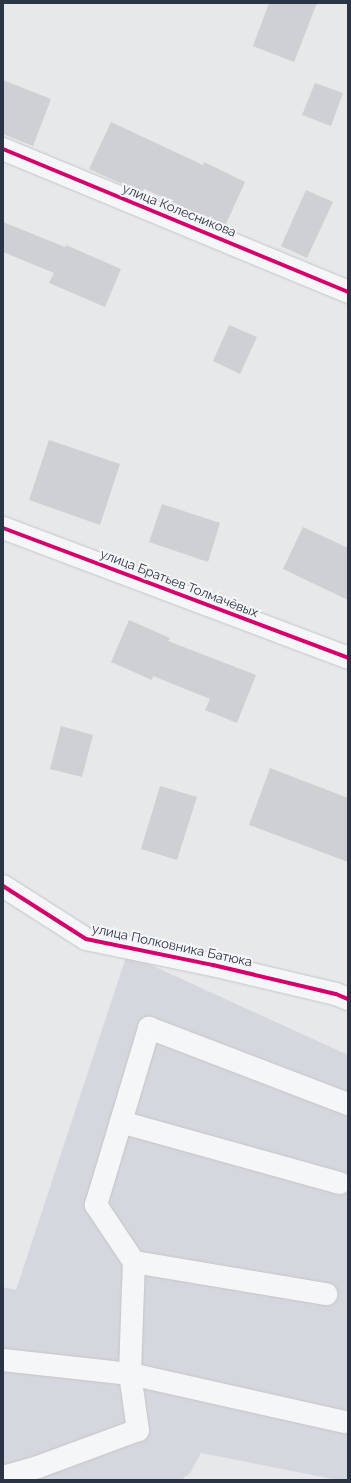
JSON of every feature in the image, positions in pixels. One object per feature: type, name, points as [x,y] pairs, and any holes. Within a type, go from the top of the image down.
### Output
[{"type":"street","name":"улица Колесникова","points":[[3,149],[348,292]]},
{"type":"street","name":"улица Братьев Толмачёвых","points":[[3,528],[348,658]]},
{"type":"street","name":"улица Полковника Батюка","points":[[3,886],[86,939],[213,965],[336,994],[348,999]]},
{"type":"street","points":[[3,1477],[38,1467],[138,1430],[130,1374],[134,1262],[96,1205],[149,1028],[348,1104]]},
{"type":"street","points":[[120,1122],[340,1182]]},
{"type":"street","points":[[134,1262],[326,1294]]},
{"type":"street","points":[[3,1360],[130,1374],[346,1422]]},
{"type":"shaded area","points":[[127,954],[348,1055],[348,1480],[338,1480],[201,1453],[190,1473],[181,1480],[3,1480],[3,1287],[16,1290]]},
{"type":"building","points":[[269,3],[317,3],[294,62],[253,46]]},
{"type":"building","points":[[3,80],[51,99],[33,146],[3,134]]},
{"type":"building","points":[[315,83],[343,93],[331,126],[302,115]]},
{"type":"building","points":[[111,122],[203,165],[204,162],[245,182],[225,226],[144,189],[142,193],[89,169]]},
{"type":"building","points":[[306,190],[333,202],[307,258],[281,246]]},
{"type":"building","points":[[3,222],[65,247],[66,245],[121,269],[105,307],[49,283],[54,273],[3,252]]},
{"type":"building","points":[[229,325],[257,337],[240,374],[213,361]]},
{"type":"building","points":[[49,440],[120,464],[100,525],[29,500]]},
{"type":"building","points":[[162,504],[220,523],[208,562],[149,542]]},
{"type":"building","points":[[303,527],[348,548],[348,600],[283,569]]},
{"type":"building","points":[[129,620],[170,638],[168,641],[256,675],[237,723],[205,710],[210,699],[153,676],[152,680],[111,662]]},
{"type":"building","points":[[61,726],[93,735],[82,777],[50,769]]},
{"type":"building","points":[[270,768],[348,798],[348,862],[249,825]]},
{"type":"building","points":[[160,786],[197,797],[177,860],[141,849]]},
{"type":"cycle path","points":[[3,149],[348,292]]},
{"type":"cycle path","points":[[3,528],[348,658]]},
{"type":"cycle path","points":[[3,886],[86,939],[213,965],[336,994],[348,999]]}]
